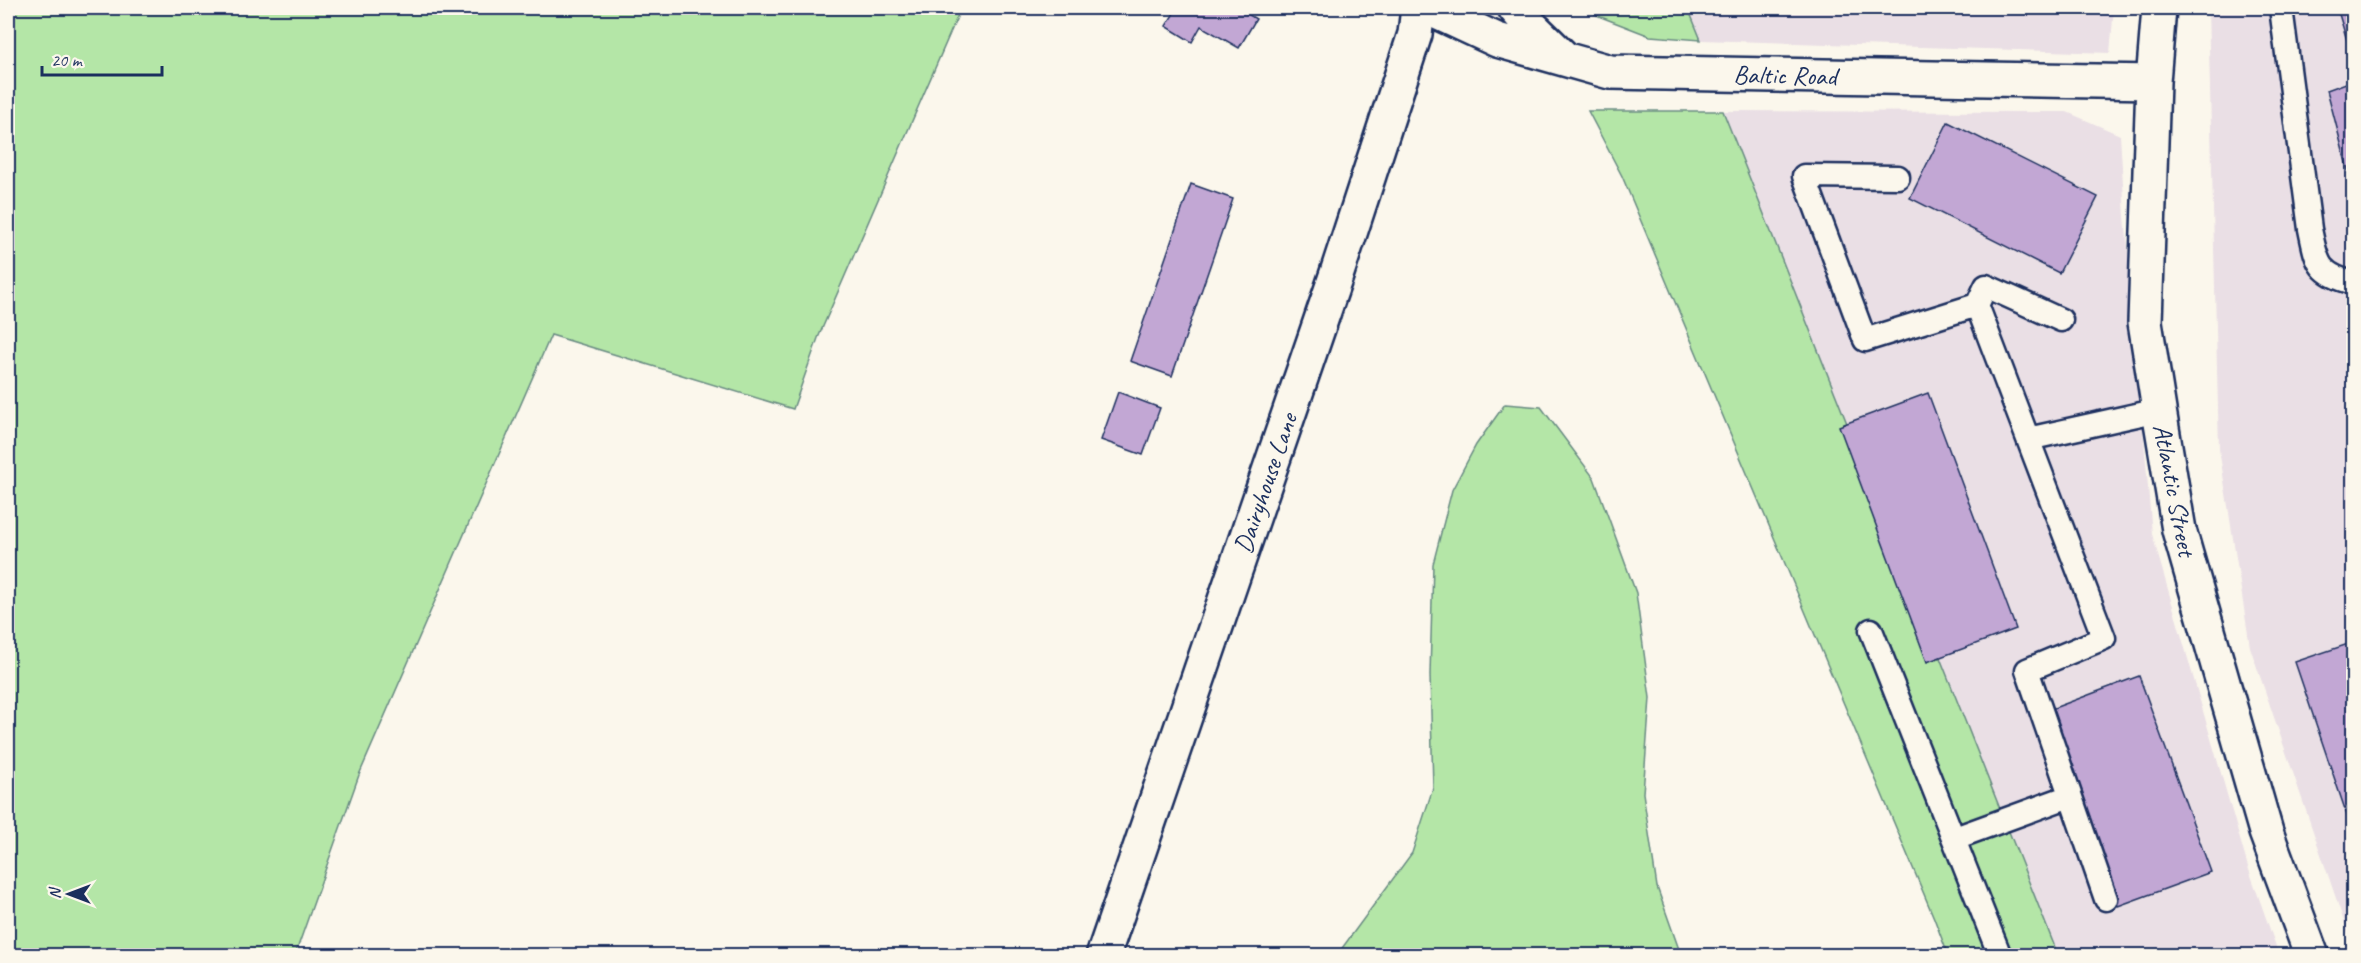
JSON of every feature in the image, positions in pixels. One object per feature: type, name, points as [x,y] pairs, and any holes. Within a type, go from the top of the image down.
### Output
[{"type":"street","name":"Dairyhouse Lane","points":[[1103,956],[1336,276],[1415,34],[1418,8]]},
{"type":"street","name":"Baltic Road","points":[[1428,8],[1497,40],[1610,72],[2153,82]]},
{"type":"street","points":[[1515,8],[1566,59]]},
{"type":"street","name":"Atlantic Street","points":[[2159,8],[2153,82],[2145,322],[2159,410],[2179,530],[2266,832],[2312,956]]},
{"type":"lane","points":[[2281,8],[2316,262],[2335,278],[2354,283]]},
{"type":"lane","points":[[1898,177],[1804,176],[1865,340],[1977,305]]},
{"type":"lane","points":[[2061,320],[1986,286],[1977,305],[2104,638],[2027,670],[2106,899]]},
{"type":"lane","points":[[2028,439],[2159,410]]},
{"type":"lane","points":[[1871,630],[2000,956]]},
{"type":"lane","points":[[1955,838],[2070,796]]},
{"type":"shaded area","points":[[1688,8],[2114,8],[2110,53],[1701,40]]},
{"type":"shaded area","points":[[2208,8],[2353,8],[2353,948],[2250,647],[2219,449]]},
{"type":"shaded area","points":[[1723,111],[2067,112],[2120,135],[2152,534],[2248,867],[2279,955],[2058,955]]},
{"type":"green space","points":[[8,8],[961,8],[818,338],[793,409],[551,335],[359,775],[295,955],[8,955]]},
{"type":"green space","points":[[1583,8],[1688,8],[1701,40],[1650,36]]},
{"type":"green space","points":[[1588,111],[1723,111],[2058,955],[1948,955],[1622,176]]},
{"type":"green space","points":[[1505,404],[1541,407],[1594,478],[1636,593],[1650,698],[1643,793],[1657,887],[1681,955],[1337,955],[1412,853],[1433,788],[1430,675],[1433,564],[1452,490],[1476,445]]},
{"type":"building","points":[[1173,8],[1238,8],[1256,19],[1239,48],[1201,26],[1192,42],[1166,26],[1176,10]]},
{"type":"building","points":[[2354,8],[2354,63],[2338,11]]},
{"type":"building","points":[[2354,80],[2354,177],[2350,178],[2327,90]]},
{"type":"building","points":[[1948,122],[2098,197],[2059,273],[1910,198]]},
{"type":"building","points":[[1191,184],[1233,199],[1172,376],[1130,361]]},
{"type":"building","points":[[1118,392],[1160,408],[1143,455],[1101,440]]},
{"type":"building","points":[[1928,393],[2016,629],[1927,662],[1839,426]]},
{"type":"building","points":[[2354,642],[2354,836],[2295,662]]},
{"type":"building","points":[[2139,676],[2211,872],[2118,906],[2046,711]]}]
